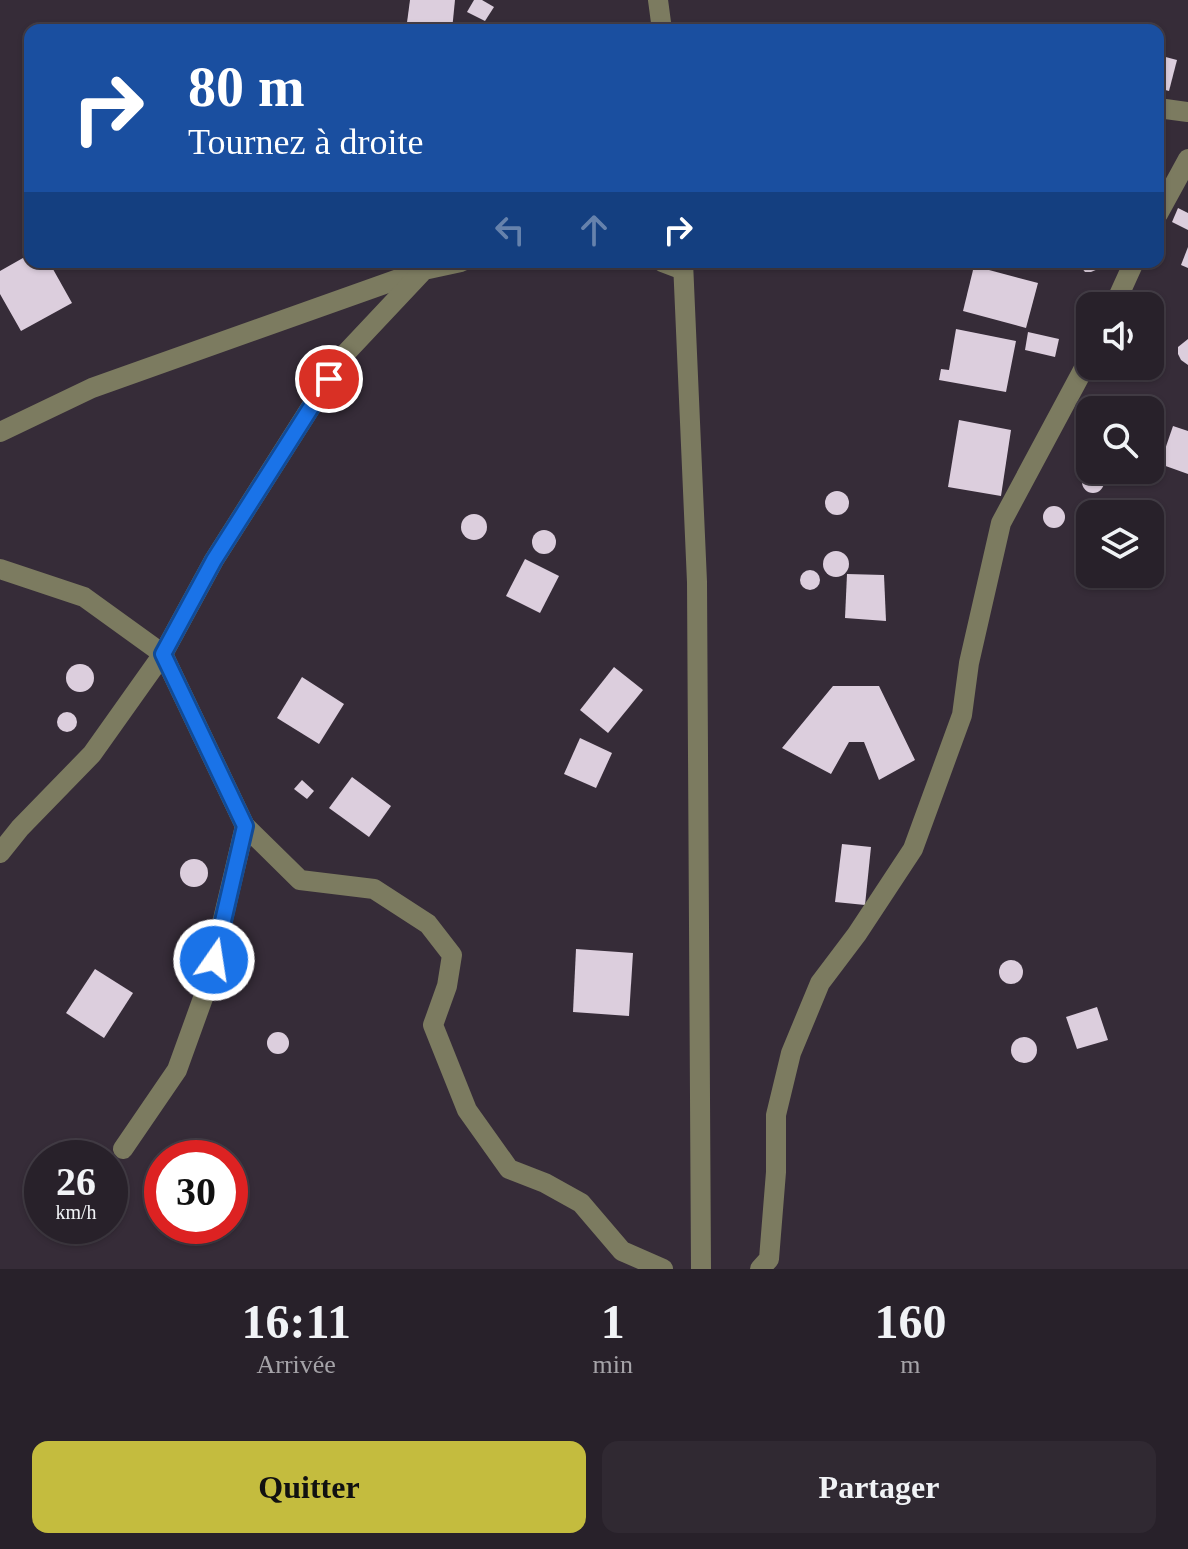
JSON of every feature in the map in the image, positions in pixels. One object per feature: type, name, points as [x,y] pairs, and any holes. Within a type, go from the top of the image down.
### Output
[{"type":"street","points":[[658,0],[661,24]]},
{"type":"street","points":[[1164,109],[1188,112]]},
{"type":"street","points":[[1164,203],[1188,159]]},
{"type":"street","points":[[0,432],[92,388],[433,268]]},
{"type":"street","points":[[683,268],[697,582],[701,1269]]},
{"type":"street","points":[[1120,292],[1131,268]]},
{"type":"street","points":[[0,853],[92,754],[163,654],[214,560],[344,355],[424,270]]},
{"type":"street","points":[[760,1269],[769,1259],[776,1172],[776,1115],[791,1053],[820,983],[857,934],[913,849],[962,715],[969,663],[1001,523],[1078,380]]},
{"type":"street","points":[[0,569],[84,597],[163,654],[245,826],[300,880],[374,889],[428,924],[452,955],[447,986],[433,1025],[467,1110],[509,1169],[545,1183],[581,1203],[622,1251],[663,1269]]},
{"type":"street","points":[[128,1142],[177,1070],[207,987],[245,826]]},
{"type":"building","points":[[410,0],[455,0],[453,24],[407,24]]},
{"type":"building","points":[[474,0],[482,0],[494,7],[485,21],[467,12]]},
{"type":"building","points":[[1164,57],[1177,60],[1169,91],[1164,90]]},
{"type":"building","points":[[1178,208],[1188,213],[1188,230],[1172,222]]},
{"type":"building","points":[[1188,247],[1188,268],[1181,265]]},
{"type":"building","points":[[24,257],[24,268],[52,268],[72,303],[21,331],[0,294],[0,271]]},
{"type":"building","points":[[974,268],[1038,283],[1026,328],[963,311]]},
{"type":"building","points":[[1082,268],[1099,268],[1091,272]]},
{"type":"building","points":[[956,329],[1016,341],[1006,392],[939,380],[941,369],[949,370]]},
{"type":"building","points":[[1028,332],[1059,339],[1055,357],[1025,350]]},
{"type":"building","points":[[1188,339],[1188,365],[1181,360],[1178,347]]},
{"type":"building","points":[[959,420],[1011,430],[1001,496],[948,487]]},
{"type":"building","points":[[1173,426],[1188,431],[1188,474],[1164,465],[1164,452]]},
{"type":"building","points":[[1104,484],[1101,490],[1093,493],[1083,486]]},
{"type":"building","points":[[837,491],[846,494],[849,503],[846,512],[837,515],[828,512],[825,503],[828,494]]},
{"type":"building","points":[[1050,506],[1058,506],[1065,517],[1058,528],[1050,528],[1043,521],[1043,513]]},
{"type":"building","points":[[474,514],[483,518],[487,527],[483,536],[474,540],[465,536],[461,527],[465,518]]},
{"type":"building","points":[[544,530],[552,534],[556,542],[552,550],[544,554],[536,550],[532,542],[536,534]]},
{"type":"building","points":[[836,551],[845,555],[849,564],[845,573],[836,577],[827,573],[823,564],[827,555]]},
{"type":"building","points":[[525,559],[559,576],[540,613],[506,596]]},
{"type":"building","points":[[810,570],[817,573],[820,580],[817,587],[810,590],[803,587],[800,580],[803,573]]},
{"type":"building","points":[[847,574],[884,575],[886,621],[845,618]]},
{"type":"building","points":[[80,664],[90,668],[94,678],[90,688],[80,692],[70,688],[66,678],[70,668]]},
{"type":"building","points":[[614,667],[643,690],[608,733],[580,710]]},
{"type":"building","points":[[302,677],[344,704],[319,744],[277,718]]},
{"type":"building","points":[[833,686],[879,686],[915,760],[879,780],[864,742],[849,742],[831,774],[782,748]]},
{"type":"building","points":[[67,712],[74,715],[77,722],[74,729],[67,732],[60,729],[57,722],[60,715]]},
{"type":"building","points":[[580,738],[612,753],[596,788],[564,774]]},
{"type":"building","points":[[352,777],[391,806],[369,837],[329,808]]},
{"type":"building","points":[[302,780],[314,791],[307,799],[294,789]]},
{"type":"building","points":[[842,844],[871,847],[865,905],[835,902]]},
{"type":"building","points":[[194,859],[204,863],[208,873],[204,883],[194,887],[184,883],[180,873],[184,863]]},
{"type":"building","points":[[576,949],[633,953],[629,1016],[573,1012]]},
{"type":"building","points":[[1011,960],[1019,964],[1023,972],[1019,980],[1011,984],[1003,980],[999,972],[1003,964]]},
{"type":"building","points":[[95,969],[133,993],[104,1038],[66,1013]]},
{"type":"building","points":[[1097,1007],[1108,1040],[1077,1049],[1066,1017]]},
{"type":"building","points":[[278,1032],[286,1035],[289,1043],[286,1051],[278,1054],[270,1051],[267,1043],[270,1035]]},
{"type":"building","points":[[1024,1037],[1034,1040],[1037,1050],[1034,1060],[1024,1063],[1014,1060],[1011,1050],[1014,1040]]},
{"type":"route","points":[[214,960],[245,826],[163,654],[214,560],[329,379]]}]
